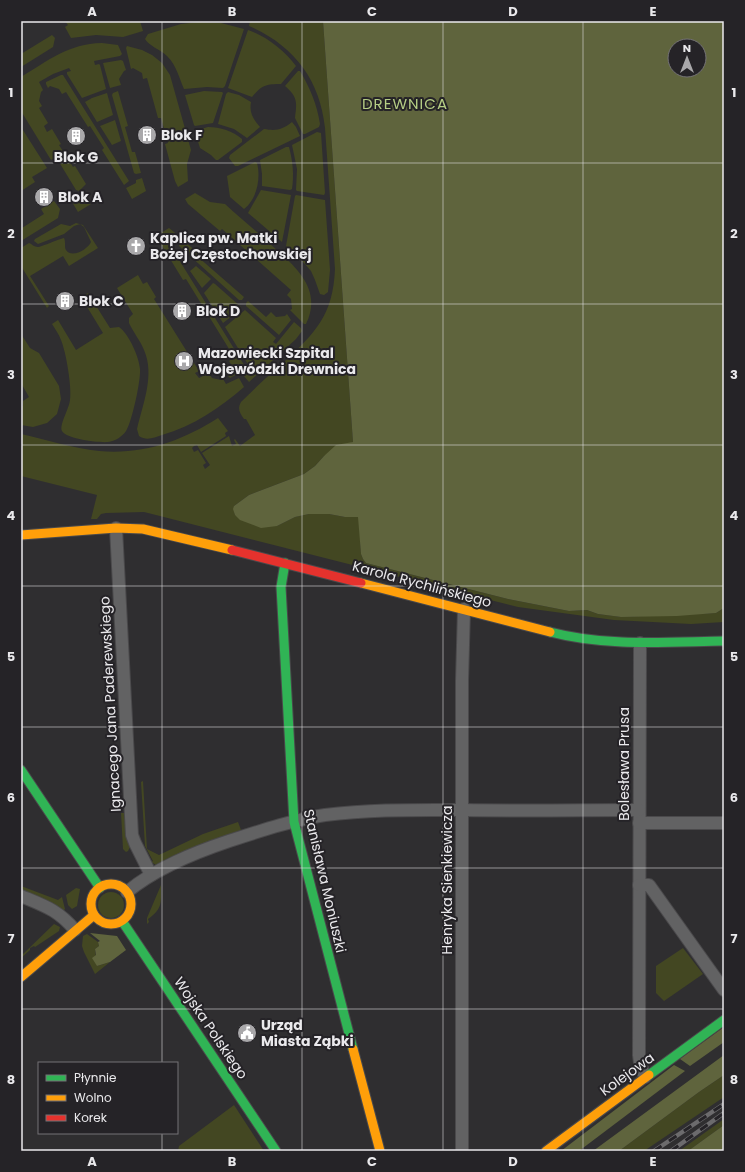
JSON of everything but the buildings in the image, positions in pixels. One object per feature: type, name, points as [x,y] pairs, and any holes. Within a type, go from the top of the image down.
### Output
[{"type":"street","name":"Karola Rychlińskiego","points":[[21,535],[116,528],[157,531],[553,633],[602,641],[640,643],[724,641]]},
{"type":"street","name":"Ignacego Jana Paderewskiego","points":[[116,528],[132,835],[151,875]]},
{"type":"street","name":"Stanisława Moniuszki","points":[[285,563],[281,587],[294,822],[380,1151]]},
{"type":"street","name":"Henryka Sienkiewicza","points":[[462,1151],[462,810],[464,610]]},
{"type":"street","name":"Bolesława Prusa","points":[[640,643],[639,1055],[640,1063],[646,1078]]},
{"type":"street","points":[[21,770],[100,888]]},
{"type":"street","points":[[127,892],[151,875],[192,854],[255,833],[294,822],[324,816],[350,812],[390,810],[639,810]]},
{"type":"street","points":[[639,823],[724,823]]},
{"type":"street","points":[[105,885],[118,885],[127,892],[131,900],[131,909],[127,917],[122,921],[115,924],[105,924],[94,915],[91,905],[92,898],[95,892],[100,888],[105,885]]},
{"type":"street","points":[[639,885],[649,885],[724,990]]},
{"type":"street","points":[[21,896],[43,905],[63,917],[75,930]]},
{"type":"street","points":[[21,977],[94,915]]},
{"type":"street","name":"Wojska Polskiego","points":[[122,921],[276,1151]]},
{"type":"street","name":"Kolejowa","points":[[546,1151],[724,1020]]},
{"type":"street","points":[[269,1140],[271,1151]]},
{"type":"green space","points":[[65,21],[140,21],[143,31],[123,37],[96,35],[71,38],[65,27],[68,25]]},
{"type":"green space","points":[[250,21],[323,21],[353,442],[324,456],[315,466],[304,474],[249,495],[234,506],[235,515],[277,526],[295,517],[309,514],[359,517],[361,554],[366,563],[508,599],[569,611],[587,610],[598,614],[621,617],[716,613],[724,608],[724,622],[691,624],[614,620],[518,607],[144,512],[106,513],[101,514],[97,519],[91,519],[97,495],[21,476],[21,434],[89,450],[115,452],[131,451],[162,445],[176,440],[218,418],[228,431],[225,433],[226,436],[201,452],[197,445],[192,448],[194,452],[198,450],[206,463],[203,465],[205,469],[210,465],[202,453],[229,436],[232,446],[236,444],[235,439],[240,446],[255,435],[246,419],[244,419],[240,413],[239,407],[241,402],[314,332],[321,322],[331,299],[335,269],[325,128],[322,110],[317,94],[302,66],[279,43],[249,26]]},
{"type":"green space","points":[[323,21],[724,21],[724,608],[716,613],[677,616],[621,617],[598,614],[587,610],[569,611],[508,599],[366,563],[361,554],[358,517],[345,517],[329,514],[309,514],[295,517],[277,526],[261,528],[240,520],[235,515],[233,509],[234,506],[249,495],[304,474],[315,466],[336,445],[353,442]]},
{"type":"green space","points":[[199,22],[221,23],[244,29],[225,86],[223,88],[207,87],[184,89],[170,60],[149,44],[145,39],[148,34],[181,24]]},
{"type":"green space","points":[[248,30],[262,36],[275,45],[296,66],[281,84],[265,86],[252,97],[228,88]]},
{"type":"green space","points":[[52,35],[55,38],[53,47],[21,67],[21,54]]},
{"type":"green space","points":[[102,43],[118,45],[122,54],[120,56],[94,61],[95,65],[100,65],[106,89],[82,98],[67,74],[67,72],[71,71],[69,68],[53,74],[39,82],[43,90],[39,101],[42,106],[39,108],[48,123],[44,126],[47,132],[52,129],[61,144],[59,145],[73,167],[75,166],[86,184],[79,191],[76,190],[56,157],[51,160],[21,111],[21,77],[59,54],[79,46]]},
{"type":"green space","points":[[127,46],[142,50],[152,55],[162,63],[170,75],[191,150],[187,164],[188,181],[178,187],[165,144],[168,143],[161,118],[158,118],[147,78],[143,79],[142,73],[133,68],[131,69],[126,48]]},
{"type":"green space","points":[[123,61],[126,70],[119,79],[121,85],[110,88],[103,63]]},
{"type":"green space","points":[[298,71],[300,71],[313,96],[320,124],[319,127],[305,134],[303,134],[295,118],[296,100],[285,86]]},
{"type":"green space","points":[[63,75],[129,181],[124,185],[102,150],[104,148],[90,126],[88,127],[66,92],[62,94],[59,89],[50,86],[48,88],[46,82]]},
{"type":"green space","points":[[118,91],[128,126],[125,127],[132,152],[135,152],[141,173],[134,173],[112,95]]},
{"type":"green space","points":[[204,91],[223,93],[213,123],[195,126],[185,95]]},
{"type":"green space","points":[[228,92],[239,95],[251,102],[252,116],[260,127],[247,138],[234,129],[218,124],[226,94]]},
{"type":"green space","points":[[107,93],[113,115],[97,122],[85,102]]},
{"type":"green space","points":[[115,120],[121,141],[112,145],[100,126]]},
{"type":"green space","points":[[292,122],[300,136],[238,166],[235,166],[229,158],[230,155],[264,129],[279,129]]},
{"type":"green space","points":[[21,127],[47,168],[32,177],[35,182],[21,191]]},
{"type":"green space","points":[[208,127],[230,132],[242,139],[242,142],[216,160],[200,148],[195,132]]},
{"type":"green space","points":[[317,132],[321,133],[324,195],[296,190],[297,169],[292,145]]},
{"type":"green space","points":[[286,147],[289,147],[292,163],[292,189],[262,186],[260,160]]},
{"type":"green space","points":[[255,162],[257,163],[258,169],[257,188],[252,200],[244,209],[230,197],[227,176]]},
{"type":"green space","points":[[142,178],[146,191],[132,199],[126,188],[136,183],[136,180]]},
{"type":"green space","points":[[261,190],[291,195],[282,242],[248,213]]},
{"type":"green space","points":[[195,193],[210,202],[225,204],[287,259],[303,277],[311,299],[311,311],[306,324],[304,324],[290,310],[292,309],[291,299],[287,295],[291,290],[222,229],[220,231],[188,204],[185,199]]},
{"type":"green space","points":[[75,194],[77,198],[91,204],[78,212],[69,197]]},
{"type":"green space","points":[[296,195],[325,200],[330,270],[328,292],[324,295],[320,294],[311,271],[286,246]]},
{"type":"green space","points":[[54,201],[60,209],[58,218],[21,241],[21,226],[22,228],[44,214],[41,209]]},
{"type":"green space","points":[[76,223],[80,224],[74,226],[64,234],[38,244],[34,241],[61,224],[70,226]]},
{"type":"green space","points":[[80,224],[83,225],[98,248],[69,266],[63,256],[30,276],[49,306],[47,308],[21,266],[21,248],[29,243],[35,247],[38,247],[64,238],[65,249],[69,253],[72,254],[80,252],[91,242],[84,227]]},
{"type":"green space","points":[[169,228],[179,236],[174,241],[171,239],[168,242],[246,368],[230,378],[228,376],[230,375],[232,366],[229,361],[234,357],[186,279],[183,280],[156,236]]},
{"type":"green space","points":[[183,240],[199,254],[198,257],[244,297],[242,300],[239,300],[179,246]]},
{"type":"green space","points":[[196,266],[211,279],[202,288],[190,271]]},
{"type":"green space","points":[[138,275],[143,284],[147,282],[156,297],[154,299],[199,371],[195,373],[199,378],[209,373],[212,378],[223,379],[226,384],[239,378],[244,387],[206,416],[185,427],[150,438],[142,438],[139,436],[137,429],[147,389],[147,360],[142,346],[129,323],[129,318],[133,314],[117,288]]},
{"type":"green space","points":[[213,283],[241,307],[223,323],[204,293]]},
{"type":"green space","points":[[88,293],[110,328],[119,327],[130,340],[136,352],[140,369],[136,401],[126,431],[116,440],[108,442],[98,442],[76,438],[65,434],[61,428],[70,400],[70,387],[63,345],[52,324],[58,320],[76,350],[103,333],[81,297]]},
{"type":"green space","points":[[248,301],[266,317],[271,312],[276,317],[285,316],[287,314],[291,320],[279,335],[246,306]]},
{"type":"green space","points":[[245,310],[276,338],[273,342],[276,344],[294,322],[301,328],[302,331],[296,339],[249,382],[243,375],[256,367],[254,365],[251,367],[249,366],[225,327]]},
{"type":"green space","points":[[21,334],[30,348],[39,353],[59,386],[61,399],[57,414],[47,423],[33,427],[21,425],[21,407],[23,406],[23,401],[29,397],[21,383]]},
{"type":"green space","points":[[143,781],[147,849],[159,855],[203,834],[238,822],[241,830],[205,843],[156,865],[151,862],[153,861],[145,846],[141,782]]},
{"type":"green space","points":[[121,813],[126,813],[127,836],[130,847],[126,852],[123,849]]},
{"type":"green space","points":[[161,885],[159,908],[148,919],[149,922],[147,924],[147,918]]},
{"type":"green space","points":[[21,886],[58,900],[62,897],[65,909],[63,912],[21,891]]},
{"type":"green space","points":[[76,888],[80,889],[77,906],[72,909],[68,905],[66,895]]},
{"type":"green space","points":[[111,892],[120,896],[124,905],[120,914],[111,918],[102,914],[98,905],[102,896]]},
{"type":"green space","points":[[54,924],[60,927],[59,931],[35,947],[30,948],[30,950],[21,958],[21,956]]},
{"type":"green space","points":[[90,933],[117,936],[126,950],[110,962],[97,966],[92,958],[96,955],[95,949],[99,946],[98,942],[100,941]]},
{"type":"green space","points":[[87,934],[98,942],[99,946],[95,949],[97,966],[110,962],[95,974],[82,946],[83,936]]},
{"type":"green space","points":[[683,948],[703,974],[664,1001],[656,993],[656,966]]},
{"type":"green space","points":[[724,1027],[724,1042],[690,1066],[680,1059]]},
{"type":"green space","points":[[724,1055],[724,1075],[619,1151],[593,1151]]},
{"type":"green space","points":[[674,1065],[685,1071],[579,1151],[561,1151]]},
{"type":"green space","points":[[724,1075],[724,1097],[644,1151],[619,1151],[699,1092]]},
{"type":"green space","points":[[234,1105],[264,1151],[178,1151],[179,1146]]},
{"type":"green space","points":[[724,1119],[724,1125],[688,1151],[679,1151]]},
{"type":"green space","points":[[724,1125],[724,1151],[688,1151]]},
{"type":"railway","points":[[654,1151],[724,1104]]},
{"type":"railway","points":[[671,1151],[724,1113]]},
{"type":"traffic: fast","points":[[285,563],[281,587],[294,822],[353,1049]]},
{"type":"traffic: fast","points":[[550,632],[571,637],[615,642],[658,643],[724,641]]},
{"type":"traffic: fast","points":[[21,770],[100,888]]},
{"type":"traffic: fast","points":[[122,921],[276,1151]]},
{"type":"traffic: fast","points":[[649,1075],[724,1020]]},
{"type":"traffic: slow","points":[[21,535],[116,528],[143,529],[232,550]]},
{"type":"traffic: slow","points":[[361,583],[550,632]]},
{"type":"traffic: slow","points":[[115,884],[122,887],[128,893],[131,904],[130,912],[122,921],[115,924],[107,924],[100,921],[92,912],[91,900],[94,893],[103,885],[115,884]]},
{"type":"traffic: slow","points":[[21,977],[94,915]]},
{"type":"traffic: slow","points":[[353,1049],[380,1151]]},
{"type":"traffic: slow","points":[[546,1151],[649,1075]]},
{"type":"traffic: jam","points":[[232,550],[361,583]]},
{"type":"place","name":"Blok F","points":[[147,135]]},
{"type":"place","name":"Blok G","points":[[76,136]]},
{"type":"place","name":"Blok A","points":[[44,197]]},
{"type":"place","name":"Kaplica pw. Matki Bożej Częstochowskiej","points":[[136,246]]},
{"type":"place","name":"Blok C","points":[[65,301]]},
{"type":"place","name":"Blok D","points":[[182,311]]},
{"type":"place","name":"Mazowiecki Szpital Wojewódzki Drewnica","points":[[184,361]]},
{"type":"place","name":"Urząd Miasta Ząbki","points":[[247,1033]]},
{"type":"district","name":"DREWNICA","points":[[405,104]]}]
